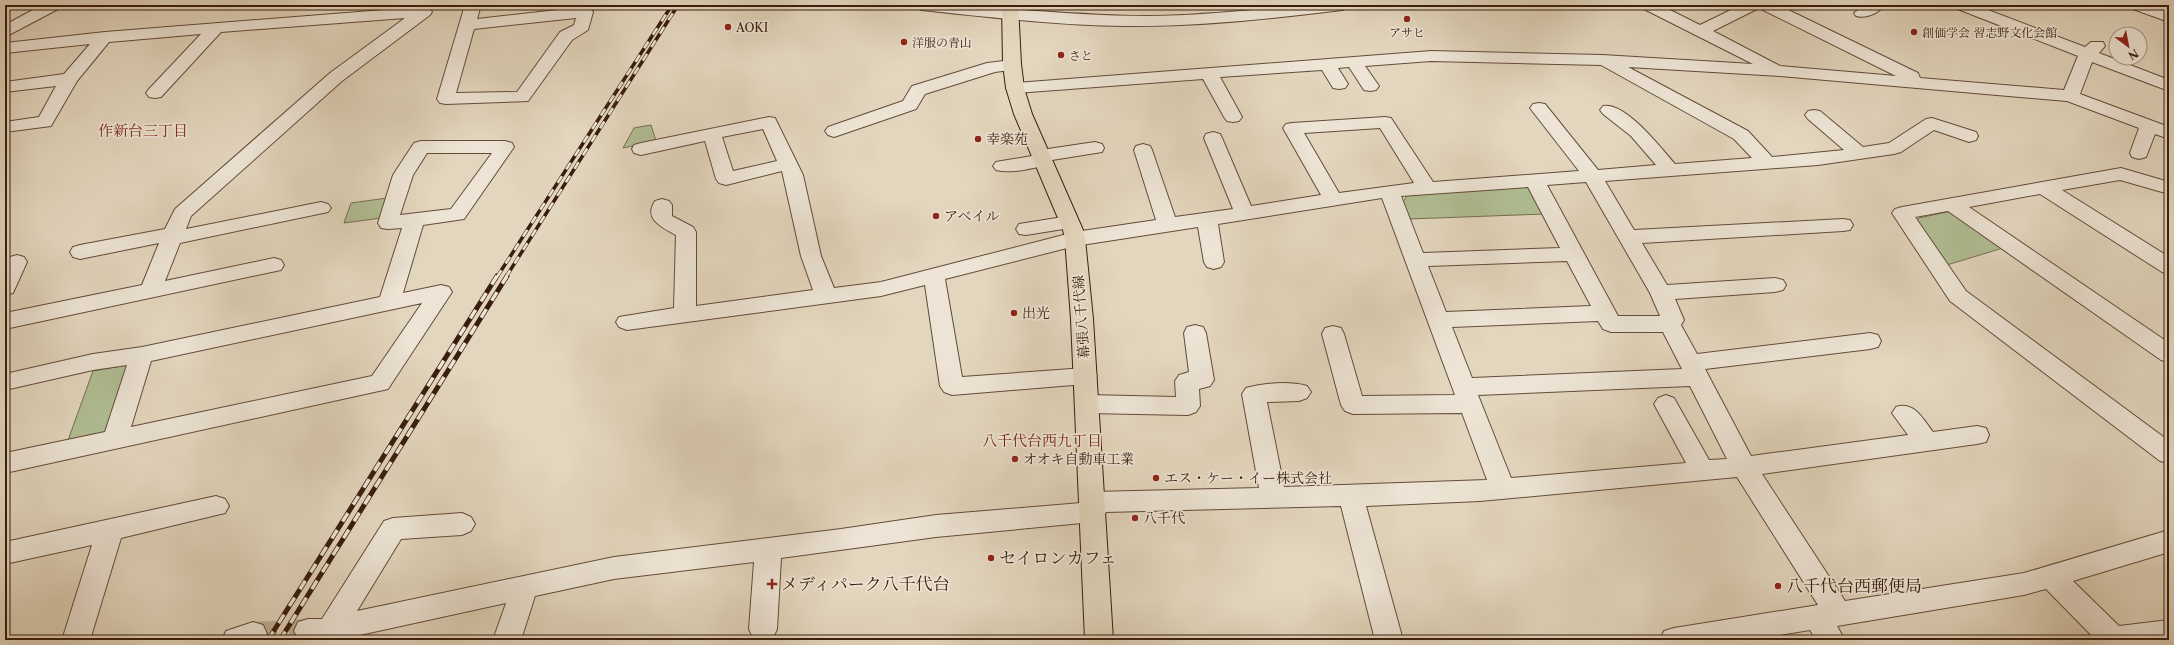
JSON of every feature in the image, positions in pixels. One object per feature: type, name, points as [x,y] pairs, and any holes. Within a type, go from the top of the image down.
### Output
[{"type":"main road","name":"幕張八千代線","points":[[1011,10],[1012,65],[1015,88],[1023,114],[1072,230],[1087,404],[1099,640]]},
{"type":"street","points":[[5,32],[54,5]]},
{"type":"street","points":[[467,25],[585,12],[582,28],[566,36],[522,97],[446,99],[472,5]]},
{"type":"street","points":[[922,5],[1011,10],[1067,19],[1149,22],[1217,18],[1342,5]]},
{"type":"street","points":[[1011,10],[1032,5]]},
{"type":"street","points":[[1178,5],[1184,5]]},
{"type":"street","points":[[1648,5],[1780,70]]},
{"type":"street","points":[[1701,31],[1753,5]]},
{"type":"street","points":[[1765,5],[1924,83]]},
{"type":"street","points":[[1862,13],[1877,5]]},
{"type":"street","points":[[1961,5],[2092,50],[2108,52]]},
{"type":"street","points":[[1990,5],[2169,86]]},
{"type":"street","points":[[2136,5],[2169,17]]},
{"type":"street","points":[[5,48],[105,37],[427,9]]},
{"type":"street","points":[[150,291],[182,213],[336,77],[427,9]]},
{"type":"street","points":[[155,93],[216,28]]},
{"type":"street","points":[[5,127],[45,122],[70,79],[105,37]]},
{"type":"street","points":[[2070,96],[2092,50]]},
{"type":"street","points":[[1015,88],[1438,56],[1602,60],[1780,70],[2070,96],[2169,133]]},
{"type":"street","points":[[1602,60],[1740,135],[1767,163]]},
{"type":"street","points":[[1354,62],[1370,86]]},
{"type":"street","points":[[1327,64],[1339,84]]},
{"type":"street","points":[[834,131],[910,105],[918,90],[993,67],[1012,65]]},
{"type":"street","points":[[2148,66],[2169,74]]},
{"type":"street","points":[[1209,73],[1233,117]]},
{"type":"street","points":[[5,87],[70,79]]},
{"type":"street","points":[[1539,108],[1592,176],[1660,293],[1673,320],[1670,324]]},
{"type":"street","points":[[1608,110],[1637,132],[1670,170]]},
{"type":"street","points":[[1814,114],[1859,153]]},
{"type":"street","points":[[641,149],[769,122],[793,175],[811,256],[826,296]]},
{"type":"street","points":[[1332,198],[1292,128],[1385,122],[1427,188]]},
{"type":"street","points":[[1026,229],[1072,230],[1168,225],[1207,220],[1244,212],[1332,198],[1389,191],[1767,163],[1859,153],[1894,148],[1932,123],[1968,136]]},
{"type":"street","points":[[2139,153],[2149,125]]},
{"type":"street","points":[[712,134],[726,179],[788,164]]},
{"type":"street","points":[[1213,138],[1244,212]]},
{"type":"street","points":[[421,147],[505,147],[457,215],[415,220],[388,223],[403,175],[421,147]]},
{"type":"street","points":[[1003,166],[1095,148]]},
{"type":"street","points":[[1144,150],[1168,225]]},
{"type":"street","points":[[2169,188],[2121,174],[1902,213],[1958,296],[2169,454]]},
{"type":"street","points":[[1534,181],[1611,324],[1670,324]]},
{"type":"street","points":[[2044,188],[2166,262]]},
{"type":"street","points":[[1389,191],[1502,488]]},
{"type":"street","points":[[662,205],[662,219],[686,232],[685,314]]},
{"type":"street","points":[[1953,205],[2169,354]]},
{"type":"street","points":[[80,252],[321,208]]},
{"type":"street","points":[[388,303],[415,220]]},
{"type":"street","points":[[1207,220],[1214,262]]},
{"type":"street","points":[[1627,237],[1843,225]]},
{"type":"street","points":[[627,322],[881,290],[934,276],[1072,230]]},
{"type":"street","points":[[1416,260],[1573,254]]},
{"type":"street","points":[[5,288],[17,262]]},
{"type":"street","points":[[5,321],[274,265]]},
{"type":"street","points":[[934,276],[952,386],[1085,376]]},
{"type":"street","points":[[1660,293],[1775,285]]},
{"type":"street","points":[[5,382],[94,362],[142,355],[441,292],[380,384],[5,463]]},
{"type":"street","points":[[1439,320],[1605,313]]},
{"type":"street","points":[[1670,324],[1829,624]]},
{"type":"street","points":[[1087,404],[1188,406],[1187,381],[1202,380],[1195,333]]},
{"type":"street","points":[[1333,334],[1353,405],[1467,396],[1695,370],[1870,341]]},
{"type":"street","points":[[115,439],[142,355]]},
{"type":"street","points":[[1273,497],[1254,394],[1299,392]]},
{"type":"street","points":[[1666,404],[1702,470]]},
{"type":"street","points":[[1904,412],[1928,442]]},
{"type":"street","points":[[462,524],[394,529],[319,630],[614,568],[1093,507],[1273,497],[1351,496],[1480,490],[1744,466],[1977,435]]},
{"type":"street","points":[[1351,496],[1388,640]]},
{"type":"street","points":[[5,553],[216,506]]},
{"type":"street","points":[[76,640],[110,530]]},
{"type":"street","points":[[1674,640],[1829,624],[2024,584],[2169,541]]},
{"type":"street","points":[[764,629],[768,549]]},
{"type":"street","points":[[2051,576],[2113,639],[2169,632]]},
{"type":"street","points":[[507,640],[526,587]]},
{"type":"green space","points":[[651,125],[656,141],[623,148],[634,128]]},
{"type":"green space","points":[[1530,185],[1545,214],[1409,219],[1403,202],[1408,194]]},
{"type":"green space","points":[[387,198],[381,218],[344,223],[351,203]]},
{"type":"green space","points":[[1951,211],[2006,247],[1947,265],[1916,222],[1919,218]]},
{"type":"green space","points":[[127,365],[130,367],[108,431],[99,436],[67,443],[93,371]]},
{"type":"tunnel","points":[[253,634],[308,631]]},
{"type":"railway","points":[[497,277],[672,5]]},
{"type":"railway","points":[[506,277],[678,5]]},
{"type":"railway","points":[[268,640],[497,276]]},
{"type":"railway","points":[[280,640],[507,276]]},
{"type":"place","name":"アサヒ","points":[[1407,19]]},
{"type":"place","name":"AOKI","points":[[728,27]]},
{"type":"place","name":"創価学会 習志野文化会館","points":[[1914,32]]},
{"type":"place","name":"洋服の青山","points":[[904,42]]},
{"type":"place","name":"さと","points":[[1061,55]]},
{"type":"place","name":"幸楽苑","points":[[978,139]]},
{"type":"place","name":"アベイル","points":[[936,216]]},
{"type":"place","name":"出光","points":[[1014,313]]},
{"type":"place","name":"オオキ自動車工業","points":[[1015,459]]},
{"type":"place","name":"エス・ケー・イー株式会社","points":[[1156,478]]},
{"type":"place","name":"八千代","points":[[1135,518]]},
{"type":"place","name":"セイロンカフェ","points":[[991,558]]},
{"type":"place","name":"メディパーク八千代台","points":[[772,584]]},
{"type":"place","name":"八千代台西郵便局","points":[[1778,586]]},
{"type":"district","name":"作新台三丁目","points":[[143,130]]},
{"type":"district","name":"八千代台西九丁目","points":[[1042,440]]}]
